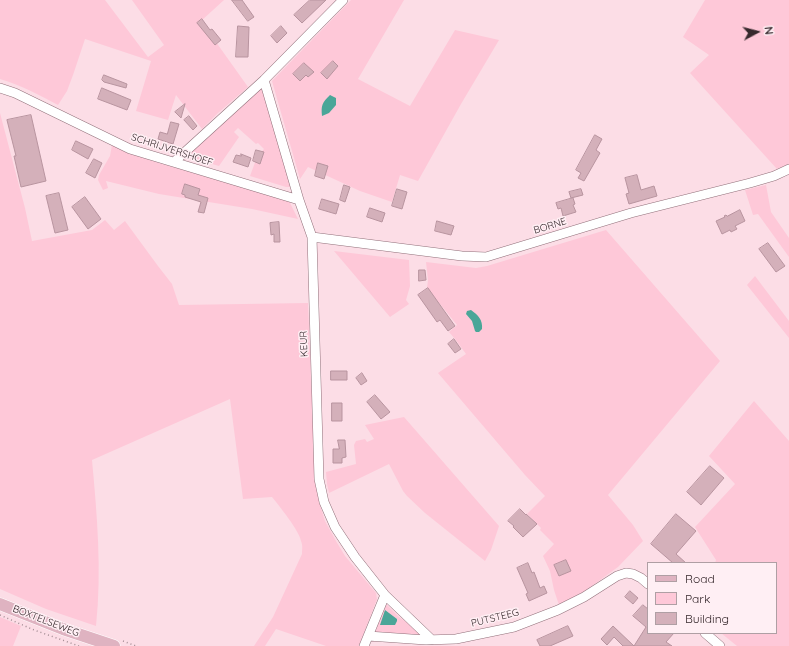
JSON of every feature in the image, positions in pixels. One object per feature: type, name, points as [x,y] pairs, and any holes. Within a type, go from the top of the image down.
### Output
[{"type":"main road","name":"BOXTELSEWEG","points":[[0,604],[64,629],[114,646]]},
{"type":"street","points":[[174,162],[264,80],[343,0]]},
{"type":"street","name":"KEUR","points":[[264,80],[299,200],[312,237],[319,478],[324,502],[335,527],[355,557],[385,595],[432,640]]},
{"type":"street","name":"SCHRIJVERSHOEF","points":[[0,88],[15,93],[130,149],[299,200]]},
{"type":"street","name":"BORNE","points":[[312,237],[462,256],[486,257],[631,213],[774,176],[789,168]]},
{"type":"street","name":"PUTSTEEG","points":[[368,636],[432,640],[456,639],[514,627],[558,610],[584,597],[617,576],[626,573],[633,574],[647,583]]},
{"type":"street","points":[[364,646],[385,595]]},
{"type":"street","points":[[706,634],[720,646]]},
{"type":"path","name":"BOXTELSEWEG","points":[[0,615],[34,630],[79,646]]},
{"type":"green space","points":[[0,0],[105,0],[148,57],[164,45],[132,0],[224,0],[201,21],[248,87],[202,129],[176,95],[168,120],[136,111],[151,61],[85,39],[67,91],[58,105],[23,87],[0,79]]},
{"type":"green space","points":[[351,0],[404,0],[358,79],[410,106],[455,30],[499,40],[418,181],[400,175],[392,202],[360,191],[308,167],[300,179],[272,81]]},
{"type":"green space","points":[[705,0],[789,0],[789,164],[777,169],[690,73],[709,55],[683,37]]},
{"type":"green space","points":[[263,87],[294,187],[286,187],[250,176],[257,157],[264,149],[238,128],[234,132],[239,137],[219,166],[189,157],[188,155],[258,89]]},
{"type":"green space","points":[[0,113],[25,208],[32,241],[92,230],[105,220],[114,230],[125,221],[172,284],[179,305],[308,303],[314,451],[320,505],[325,521],[345,556],[376,593],[377,599],[359,646],[326,646],[276,629],[265,646],[254,646],[273,617],[302,554],[302,543],[300,536],[293,525],[272,497],[243,499],[230,399],[92,460],[99,564],[96,626],[46,609],[0,589]]},
{"type":"green space","points":[[112,145],[132,154],[159,163],[289,201],[298,219],[252,209],[159,194],[106,181],[108,188],[103,190],[98,180],[99,175],[110,156]]},
{"type":"green space","points":[[766,185],[771,212],[789,238],[789,257],[758,214],[753,215],[745,190]]},
{"type":"green space","points":[[606,230],[720,361],[608,495],[633,525],[643,541],[618,567],[585,591],[559,605],[550,571],[543,556],[554,544],[527,514],[545,496],[525,475],[438,373],[466,354],[449,332],[457,325],[427,288],[428,280],[426,262],[476,268]]},
{"type":"green space","points":[[334,251],[409,260],[410,286],[406,300],[409,304],[390,317]]},
{"type":"green space","points":[[755,276],[789,321],[789,338],[747,285]]},
{"type":"green space","points":[[754,401],[789,441],[789,646],[737,646],[722,634],[777,634],[777,562],[715,562],[716,560],[695,527],[735,484],[709,456]]},
{"type":"green space","points":[[404,417],[499,526],[491,550],[485,561],[425,513],[407,496],[389,464],[329,493],[326,472],[356,464],[354,445],[356,441],[365,439],[367,442],[374,439],[365,425]]},
{"type":"green space","points":[[385,603],[399,617],[428,637],[375,633]]},
{"type":"green space","points":[[0,617],[21,626],[13,646],[0,646]]},
{"type":"shaded area","points":[[330,95],[336,98],[336,105],[329,113],[322,116],[323,104]]},
{"type":"shaded area","points":[[471,310],[481,320],[482,329],[479,332],[475,331],[472,321],[466,314],[467,311]]},
{"type":"shaded area","points":[[385,610],[397,619],[395,625],[380,625]]},
{"type":"building","points":[[232,0],[242,0],[254,17],[248,21]]},
{"type":"building","points":[[310,0],[326,0],[302,23],[294,15]]},
{"type":"building","points":[[202,19],[210,30],[212,29],[221,40],[215,45],[197,23]]},
{"type":"building","points":[[238,26],[249,27],[248,57],[236,57]]},
{"type":"building","points":[[281,26],[287,33],[277,43],[271,36]]},
{"type":"building","points":[[333,61],[338,66],[327,79],[321,73]]},
{"type":"building","points":[[304,63],[314,72],[308,77],[306,75],[300,81],[293,74]]},
{"type":"building","points":[[104,75],[127,84],[126,88],[104,82],[102,80]]},
{"type":"building","points":[[102,88],[131,100],[127,110],[98,99]]},
{"type":"building","points":[[185,104],[181,118],[175,112]]},
{"type":"building","points":[[31,115],[46,181],[21,187],[14,156],[16,156],[7,120]]},
{"type":"building","points":[[189,116],[197,126],[193,130],[184,120]]},
{"type":"building","points":[[171,122],[179,124],[173,144],[158,139],[160,132],[167,134]]},
{"type":"building","points":[[595,135],[602,139],[596,150],[600,153],[584,181],[578,178],[581,173],[576,170]]},
{"type":"building","points":[[76,141],[93,149],[88,159],[72,150]]},
{"type":"building","points":[[256,150],[264,152],[260,164],[253,161]]},
{"type":"building","points":[[241,154],[251,158],[248,167],[233,162],[236,155],[241,156]]},
{"type":"building","points":[[94,159],[102,163],[95,178],[86,173]]},
{"type":"building","points":[[318,163],[328,166],[324,179],[315,176]]},
{"type":"building","points":[[637,175],[641,190],[654,186],[657,196],[629,204],[626,194],[629,193],[625,178]]},
{"type":"building","points":[[185,184],[200,189],[198,195],[208,198],[204,213],[198,212],[201,202],[185,197],[185,195],[182,194]]},
{"type":"building","points":[[344,185],[350,187],[345,202],[340,200]]},
{"type":"building","points":[[397,189],[407,192],[402,209],[392,206]]},
{"type":"building","points":[[581,189],[583,195],[571,198],[569,192]]},
{"type":"building","points":[[59,193],[68,230],[55,233],[46,196]]},
{"type":"building","points":[[85,197],[101,219],[88,229],[72,207]]},
{"type":"building","points":[[573,198],[575,204],[573,205],[576,212],[563,216],[561,208],[558,209],[556,203]]},
{"type":"building","points":[[322,199],[339,204],[336,214],[319,209]]},
{"type":"building","points":[[370,208],[385,213],[382,222],[367,217]]},
{"type":"building","points":[[740,210],[745,221],[735,226],[737,229],[731,232],[730,230],[722,234],[716,221],[725,217],[724,216],[726,215],[727,216]]},
{"type":"building","points":[[437,221],[454,226],[451,235],[435,231]]},
{"type":"building","points":[[279,222],[280,242],[274,242],[274,234],[271,235],[270,223]]},
{"type":"building","points":[[768,243],[785,266],[776,272],[759,249]]},
{"type":"building","points":[[419,270],[425,270],[426,280],[419,281]]},
{"type":"building","points":[[428,288],[455,326],[448,331],[440,320],[437,322],[418,295]]},
{"type":"building","points":[[454,339],[461,349],[455,353],[448,344]]},
{"type":"building","points":[[331,371],[347,371],[347,380],[331,380]]},
{"type":"building","points":[[362,373],[367,381],[361,385],[356,378]]},
{"type":"building","points":[[375,395],[390,412],[381,419],[367,402]]},
{"type":"building","points":[[332,403],[342,403],[342,421],[332,421]]},
{"type":"building","points":[[338,440],[345,440],[346,457],[342,458],[342,463],[333,463],[333,449],[339,449]]},
{"type":"building","points":[[710,466],[724,478],[701,505],[687,492]]},
{"type":"building","points":[[520,509],[537,524],[523,537],[508,521]]},
{"type":"building","points":[[676,514],[696,531],[676,554],[685,562],[672,562],[651,544]]},
{"type":"building","points":[[566,560],[571,571],[559,576],[554,565]]},
{"type":"building","points":[[528,563],[532,573],[534,572],[540,588],[544,586],[547,593],[529,601],[526,594],[528,593],[517,568]]},
{"type":"building","points":[[630,591],[638,598],[633,604],[625,597]]},
{"type":"building","points":[[643,605],[647,608],[647,634],[673,634],[666,642],[672,646],[634,646],[646,627],[633,616]]},
{"type":"building","points":[[568,626],[573,636],[550,646],[540,646],[537,640]]},
{"type":"building","points":[[613,626],[634,646],[623,646],[614,637],[607,645],[601,639]]}]
